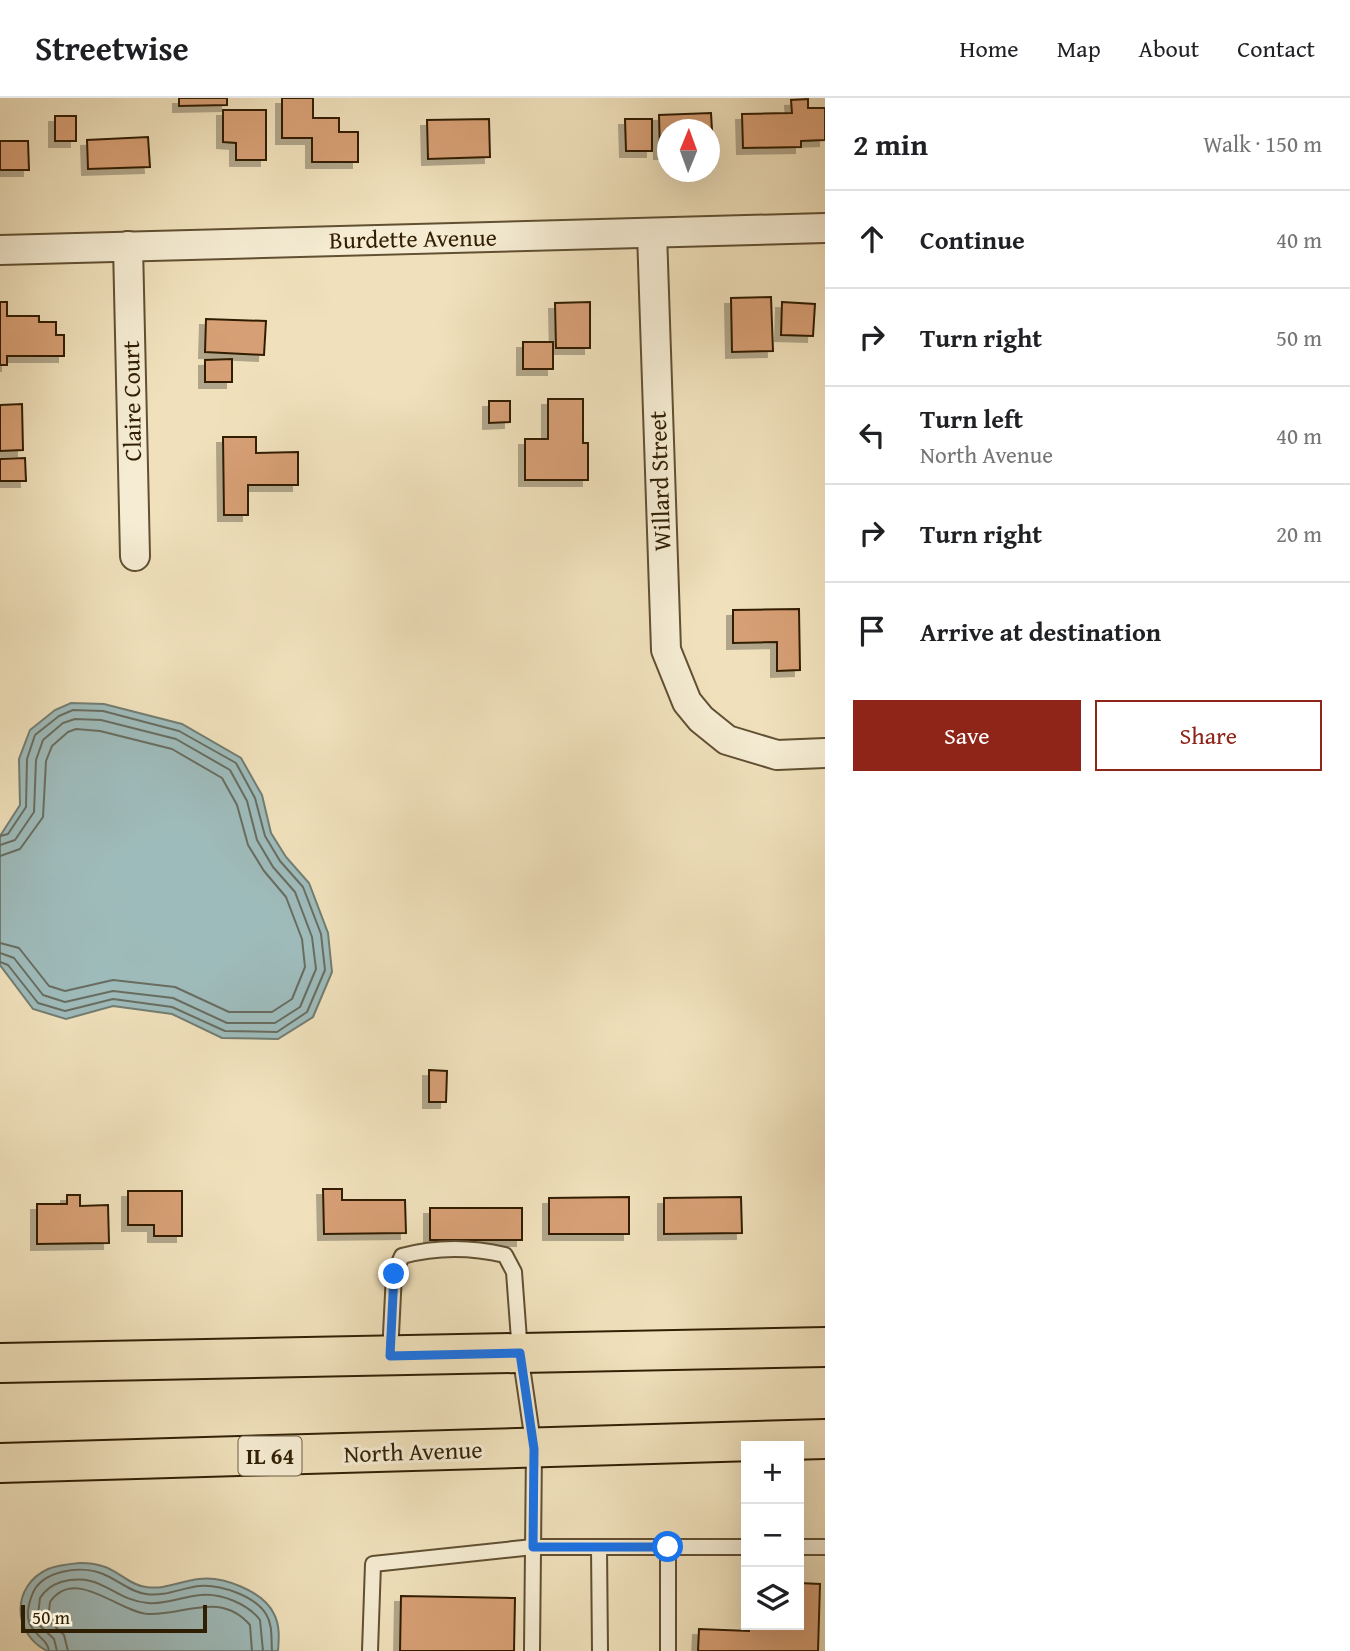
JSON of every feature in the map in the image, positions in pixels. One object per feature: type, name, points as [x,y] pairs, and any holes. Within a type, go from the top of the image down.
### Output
[{"type":"main road","points":[[0,1363],[825,1347]]},
{"type":"main road","name":"North Avenue","points":[[0,1463],[825,1439]]},
{"type":"street","name":"Burdette Avenue","points":[[0,250],[825,228]]},
{"type":"street","name":"Willard Street","points":[[652,233],[666,650],[687,702],[701,719],[727,740],[777,755],[825,753]]},
{"type":"street","name":"Claire Court","points":[[128,246],[135,556]]},
{"type":"lane","points":[[390,1356],[394,1274],[402,1256],[422,1250],[482,1249],[505,1255],[514,1272],[520,1353],[534,1449],[532,1651]]},
{"type":"lane","points":[[370,1651],[373,1564],[533,1547],[741,1547]]},
{"type":"lane","points":[[599,1547],[600,1651]]},
{"type":"lane","points":[[668,1547],[668,1651]]},
{"type":"lane","points":[[804,1547],[825,1547]]},
{"type":"water","points":[[71,703],[104,704],[182,724],[241,758],[262,795],[271,833],[286,857],[309,883],[328,933],[332,972],[313,1017],[278,1039],[222,1038],[172,1014],[113,1006],[66,1019],[33,1009],[0,965],[0,836],[20,805],[19,759],[30,730],[55,710]]},
{"type":"water","points":[[81,1563],[108,1568],[146,1587],[209,1579],[241,1587],[261,1598],[274,1614],[278,1627],[278,1651],[47,1651],[27,1633],[20,1610],[22,1598],[27,1586],[48,1569]]},
{"type":"building","points":[[179,98],[227,98],[227,105],[179,106]]},
{"type":"building","points":[[282,98],[313,98],[313,118],[339,118],[339,132],[358,132],[358,162],[312,162],[312,138],[282,138]]},
{"type":"building","points":[[808,99],[808,108],[825,108],[825,140],[801,141],[801,147],[743,148],[742,114],[792,113],[791,100]]},
{"type":"building","points":[[223,110],[266,110],[266,160],[236,160],[236,143],[223,142]]},
{"type":"building","points":[[711,113],[711,119],[659,119],[659,115]]},
{"type":"building","points":[[55,116],[76,116],[76,141],[55,141]]},
{"type":"building","points":[[489,119],[490,157],[428,159],[427,120]]},
{"type":"building","points":[[625,119],[652,119],[652,151],[626,151]]},
{"type":"building","points":[[148,137],[150,167],[88,169],[87,140]]},
{"type":"building","points":[[0,141],[28,141],[29,170],[0,170]]},
{"type":"building","points":[[771,297],[773,351],[732,352],[731,298]]},
{"type":"building","points":[[0,302],[7,302],[7,316],[39,316],[39,322],[56,322],[56,335],[64,335],[64,356],[7,356],[7,365],[0,365]]},
{"type":"building","points":[[590,302],[590,348],[556,348],[555,303]]},
{"type":"building","points":[[782,302],[815,304],[813,336],[781,335]]},
{"type":"building","points":[[206,319],[266,321],[264,355],[205,352]]},
{"type":"building","points":[[523,342],[553,342],[553,369],[523,369]]},
{"type":"building","points":[[232,359],[232,382],[205,382],[205,360]]},
{"type":"building","points":[[548,399],[583,399],[583,443],[588,443],[588,480],[525,480],[525,439],[548,439]]},
{"type":"building","points":[[489,401],[510,401],[510,422],[489,423]]},
{"type":"building","points":[[22,404],[23,450],[0,451],[0,405]]},
{"type":"building","points":[[223,437],[256,437],[256,453],[298,452],[298,485],[248,485],[248,515],[224,515]]},
{"type":"building","points":[[25,458],[26,481],[0,481],[0,459]]},
{"type":"building","points":[[799,609],[800,670],[777,671],[777,642],[733,643],[733,610]]},
{"type":"building","points":[[429,1070],[447,1071],[446,1102],[429,1102]]},
{"type":"building","points":[[323,1189],[342,1189],[342,1200],[405,1200],[406,1233],[324,1234]]},
{"type":"building","points":[[128,1191],[182,1191],[182,1236],[154,1236],[154,1225],[128,1225]]},
{"type":"building","points":[[67,1195],[80,1195],[80,1206],[108,1205],[109,1243],[37,1244],[37,1204],[67,1204]]},
{"type":"building","points":[[629,1197],[629,1234],[549,1234],[549,1198]]},
{"type":"building","points":[[741,1197],[742,1233],[664,1234],[664,1198]]},
{"type":"building","points":[[430,1208],[522,1208],[522,1240],[430,1240]]},
{"type":"building","points":[[804,1583],[820,1584],[818,1651],[698,1651],[699,1629],[804,1630]]},
{"type":"building","points":[[401,1596],[515,1598],[514,1651],[400,1651]]},
{"type":"route","points":[[394,1274],[390,1356],[520,1353],[534,1449],[533,1547],[668,1547]]}]
